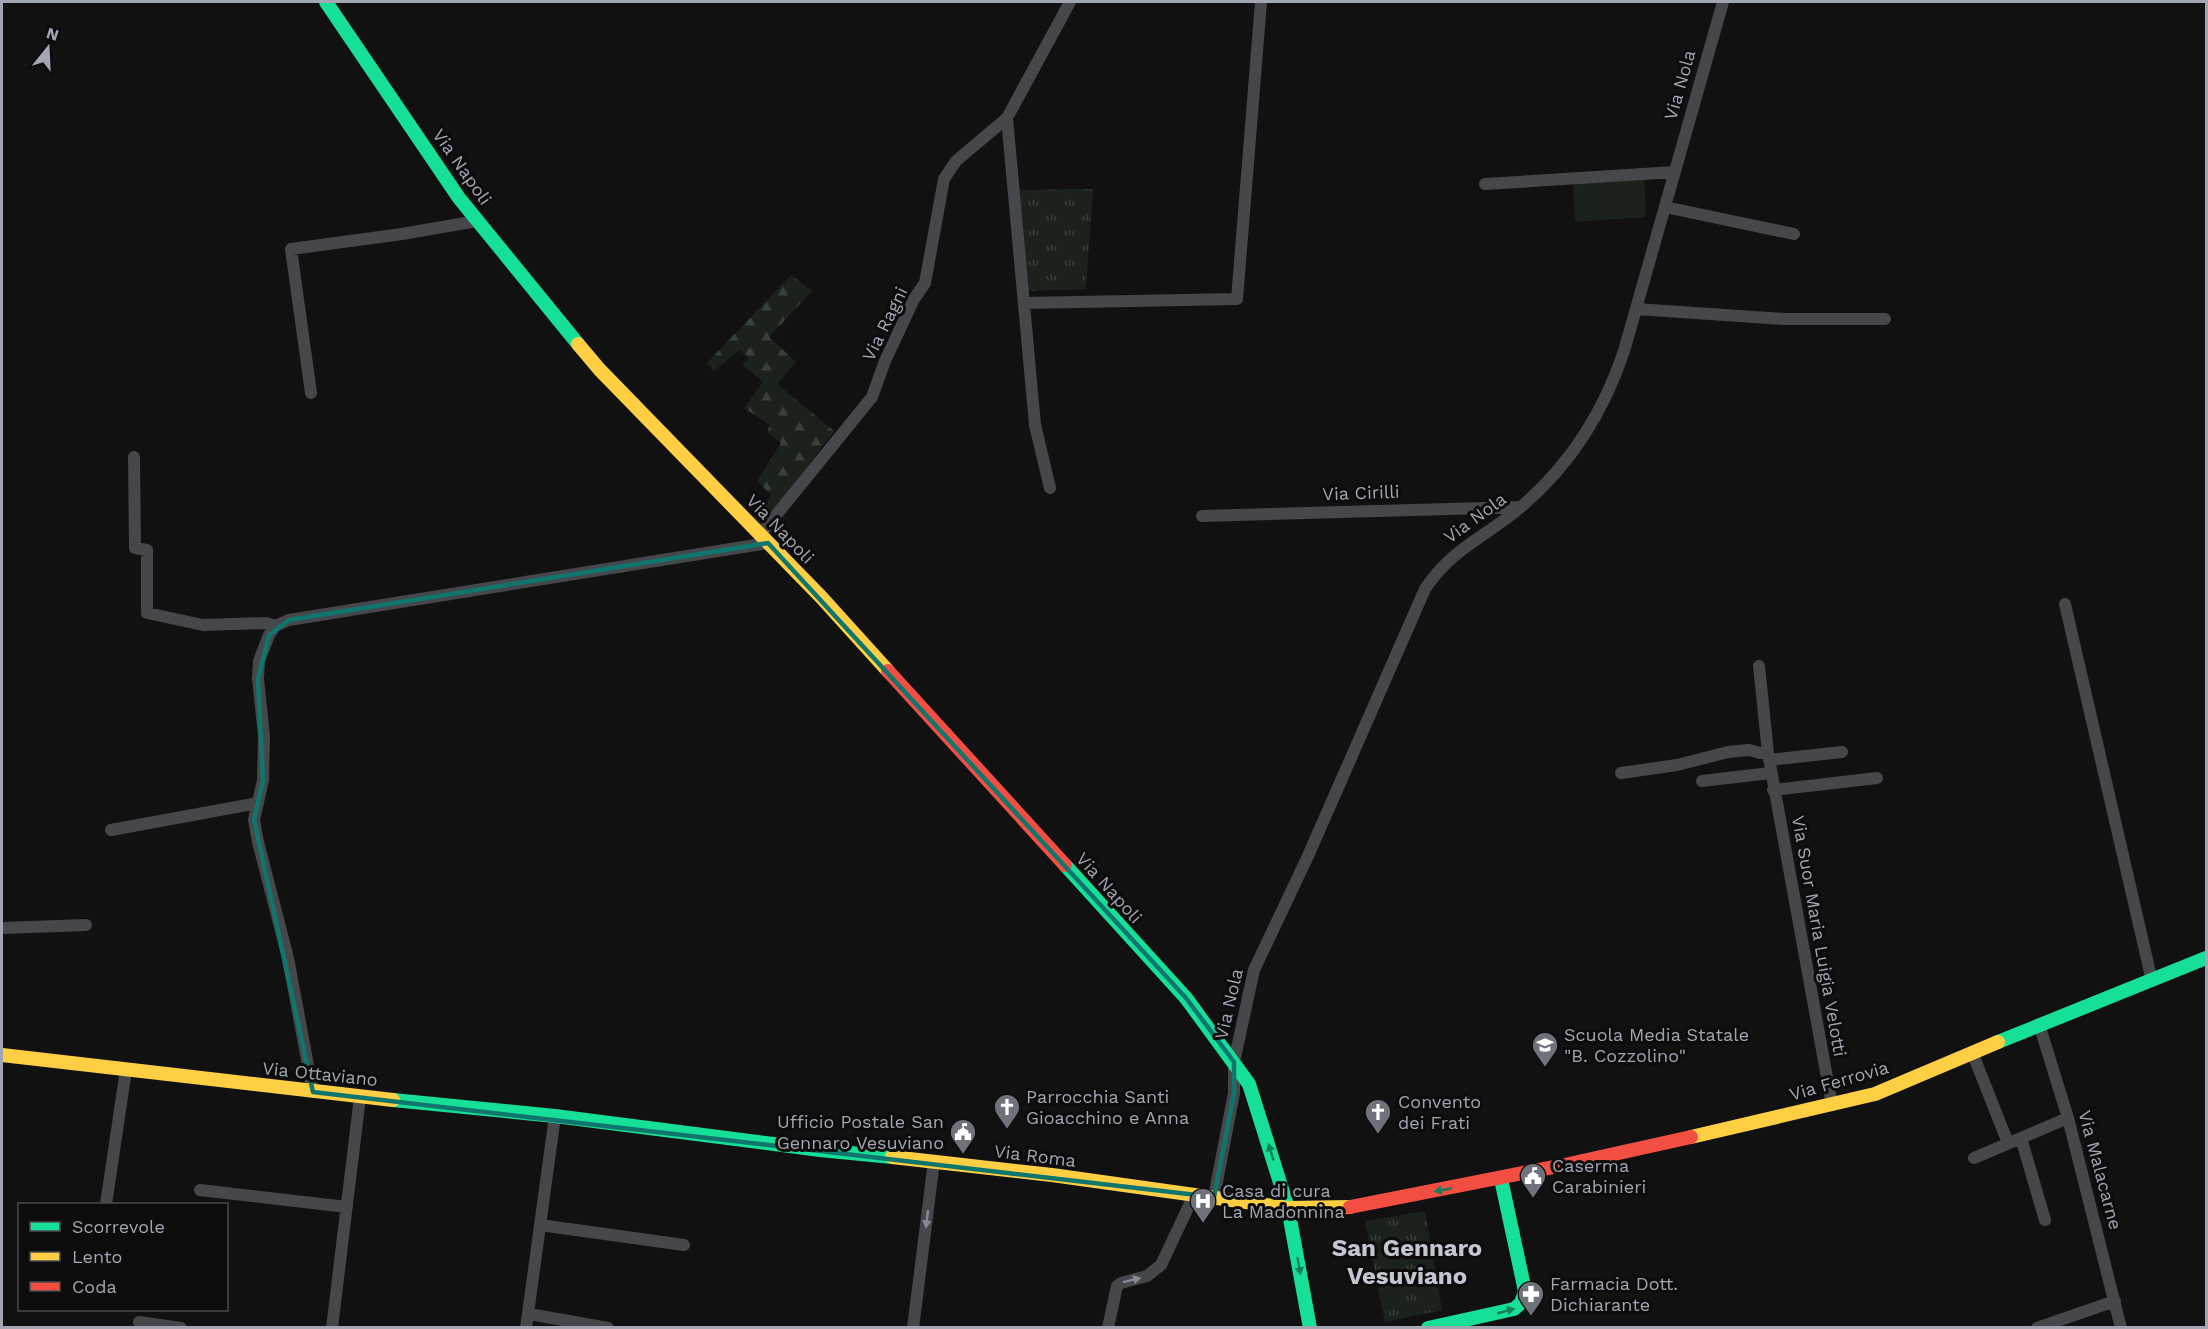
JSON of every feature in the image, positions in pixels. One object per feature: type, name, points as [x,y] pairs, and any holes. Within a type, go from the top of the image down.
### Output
[{"type":"main road","name":"Via Napoli","points":[[326,2],[459,198],[599,369],[822,598],[1186,998],[1234,1062],[1249,1084],[1288,1208],[1310,1328]]},
{"type":"main road","name":"Via Ferrovia","points":[[1288,1208],[1357,1207],[1501,1179],[1875,1094],[2039,1024],[2206,958]]},
{"type":"main road","name":"Via Ottaviano","points":[[2,1055],[313,1092],[634,1126]]},
{"type":"main road","name":"Via Roma","points":[[634,1126],[820,1150],[934,1161],[1288,1208]]},
{"type":"main road","points":[[1428,1328],[1486,1322],[1514,1309],[1521,1303],[1525,1291],[1501,1179]]},
{"type":"street","name":"Via Ragni","points":[[764,539],[872,397],[885,361],[914,299],[925,284],[944,179],[956,161],[1007,118],[1070,2]]},
{"type":"street","points":[[1024,303],[1238,299],[1261,2]]},
{"type":"street","name":"Via Nola","points":[[1214,1197],[1234,1093],[1234,1062],[1254,970],[1308,856],[1425,589],[1451,557],[1521,507],[1565,462],[1602,406],[1621,361],[1723,2]]},
{"type":"street","points":[[1007,118],[1035,425],[1050,488]]},
{"type":"street","points":[[1485,184],[1674,172]]},
{"type":"street","points":[[1665,207],[1794,234]]},
{"type":"street","points":[[311,393],[291,249],[477,221]]},
{"type":"street","points":[[1636,309],[1784,320],[1885,319]]},
{"type":"street","points":[[134,457],[135,548],[147,550],[147,613],[202,625],[266,623],[275,626]]},
{"type":"street","name":"Via Cirilli","points":[[1202,516],[1521,507]]},
{"type":"street","points":[[313,1092],[290,968],[254,820],[263,780],[264,736],[258,679],[259,661],[264,645],[275,626],[289,620],[764,539]]},
{"type":"street","points":[[2065,604],[2152,981]]},
{"type":"street","name":"Via Suor Maria Luigia Velotti","points":[[1759,666],[1770,773],[1832,1105]]},
{"type":"street","points":[[1621,773],[1677,765],[1728,752],[1749,750],[1768,757],[1842,752]]},
{"type":"street","points":[[1702,781],[1770,773]]},
{"type":"street","points":[[1773,790],[1877,778]]},
{"type":"street","points":[[111,830],[258,803]]},
{"type":"street","points":[[2,928],[86,925]]},
{"type":"street","name":"Via Malacarne","points":[[2039,1024],[2068,1118],[2121,1328]]},
{"type":"street","points":[[1972,1052],[2008,1143]]},
{"type":"street","points":[[106,1203],[126,1070]]},
{"type":"street","points":[[332,1328],[360,1097]]},
{"type":"street","points":[[526,1328],[555,1116]]},
{"type":"street","points":[[1974,1158],[2068,1118]]},
{"type":"street","points":[[2021,1138],[2045,1220]]},
{"type":"street","points":[[913,1328],[934,1161]]},
{"type":"street","points":[[200,1190],[347,1207]]},
{"type":"street","points":[[1108,1328],[1117,1286],[1147,1276],[1161,1265],[1194,1195]]},
{"type":"street","points":[[540,1225],[684,1245]]},
{"type":"street","points":[[2037,1328],[2115,1301]]},
{"type":"street","points":[[529,1314],[562,1323],[609,1328]]},
{"type":"street","points":[[139,1322],[181,1328]]},
{"type":"highlighted area","points":[[768,543],[1186,998],[1234,1062],[1234,1093],[1214,1197],[313,1092],[254,820],[263,780],[258,679],[269,635],[289,620]]},
{"type":"green space","points":[[1644,178],[1646,217],[1575,222],[1573,182]]},
{"type":"green space","points":[[1093,189],[1086,289],[1026,291],[1015,190]]},
{"type":"green space","points":[[791,275],[812,291],[769,337],[796,362],[777,384],[834,431],[760,529],[751,520],[771,495],[757,481],[781,443],[767,432],[770,425],[744,408],[763,382],[742,365],[749,358],[739,350],[714,371],[707,363]]},
{"type":"green space","points":[[1425,1211],[1442,1310],[1385,1322],[1365,1221]]},
{"type":"traffic: fast","points":[[326,2],[459,198],[578,344]]},
{"type":"traffic: fast","points":[[1065,865],[1186,998],[1249,1084],[1288,1208],[1310,1328]]},
{"type":"traffic: fast","points":[[1998,1042],[2206,958]]},
{"type":"traffic: fast","points":[[393,1100],[555,1116],[892,1157]]},
{"type":"traffic: fast","points":[[1428,1328],[1514,1309],[1521,1303],[1525,1291],[1501,1179]]},
{"type":"traffic: slow","points":[[578,344],[599,369],[822,598],[888,671]]},
{"type":"traffic: slow","points":[[1691,1137],[1875,1094],[1998,1042]]},
{"type":"traffic: slow","points":[[2,1055],[393,1100]]},
{"type":"traffic: slow","points":[[892,1157],[1052,1175],[1288,1208],[1350,1207]]},
{"type":"traffic: jam","points":[[888,671],[1065,865]]},
{"type":"traffic: jam","points":[[1350,1207],[1569,1164],[1691,1137]]},
{"type":"place","name":"Scuola Media Statale \"B. Cozzolino\"","points":[[1545,1068]]},
{"type":"place","name":"Parrocchia Santi Gioacchino e Anna","points":[[1007,1130]]},
{"type":"place","name":"Convento dei Frati","points":[[1378,1135]]},
{"type":"place","name":"Ufficio Postale San Gennaro Vesuviano","points":[[963,1155]]},
{"type":"place","name":"Caserma Carabinieri","points":[[1533,1199]]},
{"type":"place","name":"Casa di cura La Madonnina","points":[[1203,1224]]},
{"type":"place","name":"Farmacia Dott. Dichiarante","points":[[1531,1317]]},
{"type":"district","name":"San Gennaro Vesuviano","points":[[1407,1262]]}]
